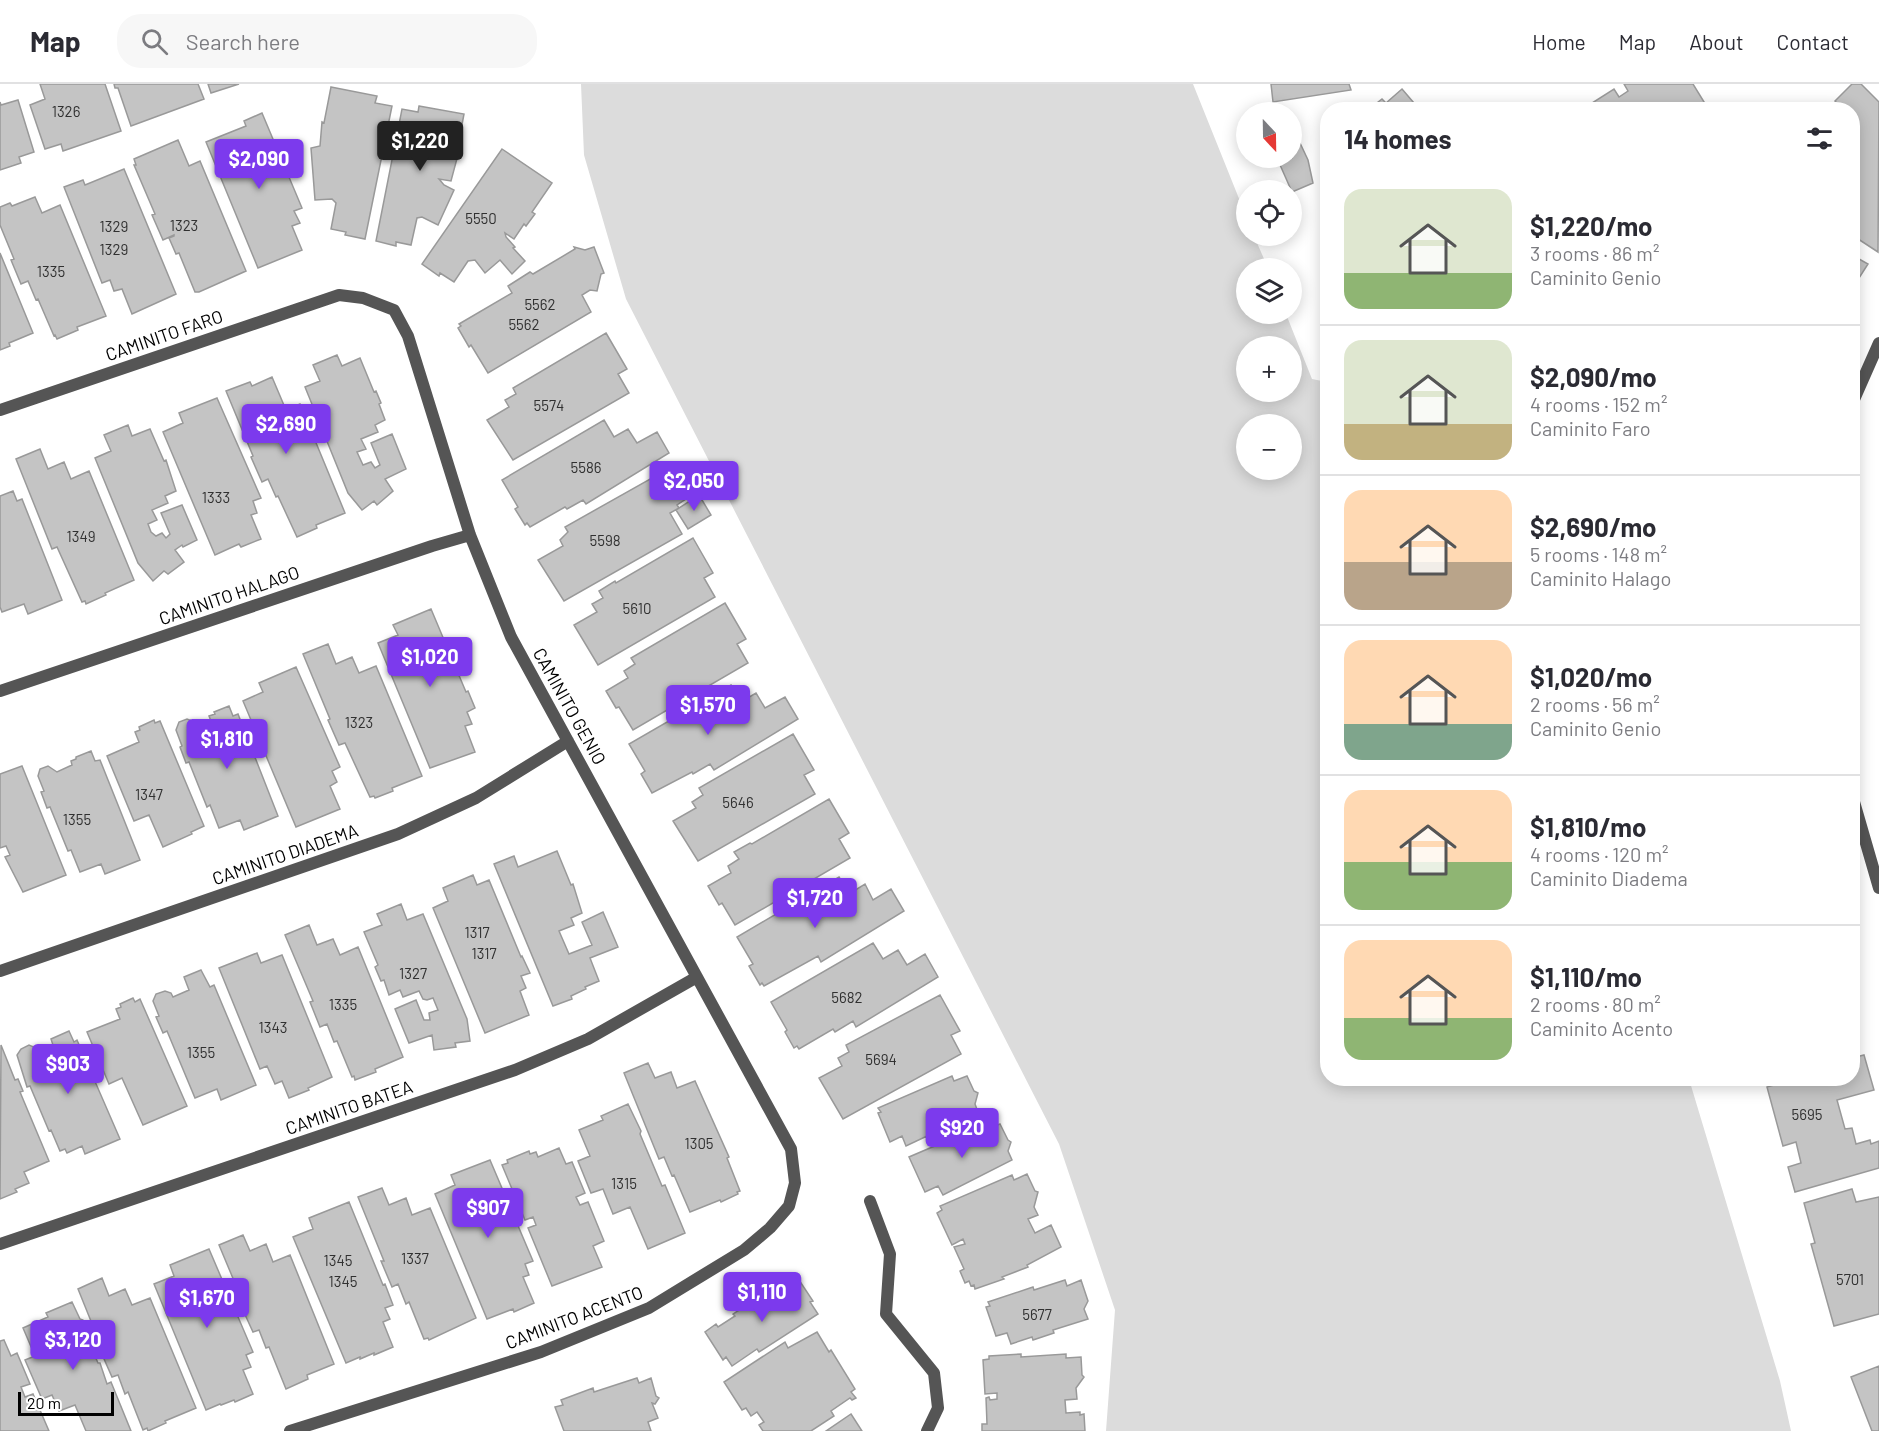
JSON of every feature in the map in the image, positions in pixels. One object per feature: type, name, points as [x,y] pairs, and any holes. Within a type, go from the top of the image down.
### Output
[{"type":"street","name":"CAMINITO FARO","points":[[0,410],[339,295]]},
{"type":"street","name":"CAMINITO GENIO","points":[[339,295],[363,298],[394,310],[408,336],[470,535],[511,637],[791,1149]]},
{"type":"street","points":[[1860,386],[1879,343]]},
{"type":"street","name":"CAMINITO HALAGO","points":[[0,692],[470,535]]},
{"type":"street","name":"CAMINITO DIADEMA","points":[[0,971],[398,834],[476,798],[568,741]]},
{"type":"street","points":[[1860,823],[1879,888]]},
{"type":"street","name":"CAMINITO BATEA","points":[[0,1244],[515,1070],[588,1039],[697,977]]},
{"type":"street","name":"CAMINITO ACENTO","points":[[290,1431],[541,1352],[649,1308],[744,1250],[770,1228],[789,1206],[795,1183],[791,1149]]},
{"type":"street","points":[[870,1201],[890,1254],[886,1314],[934,1373],[938,1408],[927,1431]]},
{"type":"shaded area","points":[[581,84],[1193,84],[1236,191],[1236,246],[1258,246],[1264,258],[1236,258],[1236,324],[1290,324],[1295,336],[1236,336],[1236,402],[1302,402],[1302,354],[1312,379],[1320,381],[1320,1086],[1691,1086],[1780,1381],[1791,1431],[1106,1431],[1115,1310],[1059,1144],[626,299],[584,155]]},
{"type":"building","points":[[40,84],[105,84],[121,131],[63,151],[61,144],[45,149],[30,105],[45,99]]},
{"type":"building","points":[[114,84],[198,84],[204,99],[131,126],[118,88],[115,88]]},
{"type":"building","points":[[208,84],[239,84],[211,93]]},
{"type":"building","points":[[1271,84],[1349,84],[1351,90],[1273,102]]},
{"type":"building","points":[[1624,84],[1693,84],[1704,102],[1594,102],[1614,89],[1619,97],[1628,91]]},
{"type":"building","points":[[1852,84],[1861,84],[1879,102],[1878,252],[1860,240],[1860,102],[1835,101]]},
{"type":"building","points":[[331,87],[377,96],[375,103],[392,106],[365,239],[345,235],[346,232],[331,229],[336,203],[332,199],[315,200],[311,148],[320,146],[322,122],[324,123]]},
{"type":"building","points":[[1402,89],[1413,102],[1387,102]]},
{"type":"building","points":[[18,100],[34,152],[19,157],[21,163],[0,170],[0,102],[1,105]]},
{"type":"building","points":[[419,106],[464,114],[457,151],[459,151],[451,181],[439,179],[444,185],[454,190],[438,225],[422,217],[417,218],[411,245],[396,242],[396,246],[376,241],[402,109],[418,112]]},
{"type":"building","points":[[262,113],[302,208],[294,211],[300,223],[292,226],[302,250],[258,268],[206,142],[246,126],[244,121]]},
{"type":"building","points":[[178,140],[189,166],[200,161],[246,271],[199,292],[195,292],[179,253],[176,254],[169,238],[174,235],[163,240],[152,215],[155,214],[134,165],[136,165],[134,159]]},
{"type":"building","points":[[1302,147],[1308,160],[1313,183],[1302,188],[1302,180],[1287,180],[1281,168],[1302,168]]},
{"type":"building","points":[[502,149],[552,183],[532,212],[535,214],[526,226],[524,224],[514,239],[505,233],[515,247],[513,248],[525,261],[512,274],[500,260],[485,273],[475,260],[468,261],[454,282],[440,273],[439,276],[422,264]]},
{"type":"building","points":[[124,169],[176,294],[132,314],[122,289],[114,291],[110,280],[102,283],[64,187],[83,180],[85,185]]},
{"type":"building","points":[[35,197],[42,213],[60,205],[106,316],[77,327],[78,330],[57,339],[28,281],[21,284],[0,225],[0,207],[10,203],[12,206]]},
{"type":"building","points":[[574,247],[585,250],[594,247],[604,273],[601,274],[597,291],[590,290],[582,295],[591,312],[488,373],[471,345],[469,347],[458,328],[461,326],[459,324],[512,293],[508,286],[530,272],[533,274],[575,249]]},
{"type":"building","points":[[0,253],[33,333],[9,343],[10,346],[0,350]]},
{"type":"building","points":[[1860,260],[1868,264],[1860,276]]},
{"type":"building","points":[[606,333],[627,369],[618,374],[629,393],[513,460],[487,420],[509,407],[505,400],[516,394],[513,388]]},
{"type":"building","points":[[337,355],[342,366],[360,358],[381,403],[379,404],[385,420],[375,425],[378,432],[361,439],[366,449],[357,452],[363,465],[371,462],[375,468],[380,465],[371,443],[392,434],[406,469],[385,479],[393,491],[377,505],[374,501],[362,510],[348,493],[305,387],[320,381],[313,365]]},
{"type":"building","points":[[272,377],[286,410],[300,404],[345,513],[316,525],[317,528],[297,537],[268,479],[262,482],[226,391],[250,382],[252,386]]},
{"type":"building","points":[[217,398],[261,498],[253,501],[257,513],[251,515],[261,539],[241,547],[239,544],[215,555],[163,432],[183,423],[179,413]]},
{"type":"building","points":[[604,420],[614,437],[628,429],[637,443],[657,432],[669,453],[586,504],[583,500],[567,509],[565,507],[530,527],[527,523],[525,525],[515,509],[518,507],[502,480]]},
{"type":"building","points":[[128,425],[132,436],[150,429],[164,461],[166,460],[176,491],[165,496],[168,503],[152,510],[157,520],[148,524],[151,532],[156,536],[162,533],[166,538],[170,534],[161,513],[182,505],[197,540],[175,550],[184,562],[168,574],[164,571],[153,581],[138,563],[95,458],[111,451],[104,435]]},
{"type":"building","points":[[40,449],[48,469],[64,462],[71,479],[89,471],[134,580],[86,604],[85,601],[82,602],[57,547],[52,549],[16,459]]},
{"type":"building","points":[[676,468],[692,495],[677,505],[679,508],[670,513],[682,534],[564,601],[538,560],[563,546],[560,540],[568,532],[565,527],[659,474],[660,477]]},
{"type":"building","points":[[13,491],[17,501],[22,499],[62,600],[28,614],[24,604],[2,612],[0,607],[0,496]]},
{"type":"building","points":[[699,495],[711,515],[688,529],[676,510]]},
{"type":"building","points":[[693,538],[713,573],[704,578],[715,597],[598,665],[574,625],[597,612],[592,604],[603,598],[599,591]]},
{"type":"building","points":[[725,603],[746,639],[737,644],[748,663],[633,730],[606,691],[628,678],[624,671],[635,664],[631,658]]},
{"type":"building","points":[[431,609],[475,708],[467,712],[472,724],[465,726],[475,752],[430,768],[378,643],[398,635],[393,625]]},
{"type":"building","points":[[328,644],[336,664],[352,657],[359,673],[376,666],[422,776],[392,788],[393,791],[375,798],[370,797],[345,743],[339,745],[303,654]]},
{"type":"building","points":[[296,667],[340,767],[332,771],[337,782],[330,786],[340,809],[296,827],[243,701],[263,692],[259,683]]},
{"type":"building","points":[[731,685],[741,702],[756,693],[765,708],[785,697],[798,719],[714,770],[710,764],[652,793],[641,774],[645,771],[629,744]]},
{"type":"building","points":[[229,706],[233,716],[238,714],[278,816],[244,830],[240,820],[219,828],[210,805],[207,807],[189,762],[186,763],[176,730],[179,722],[187,719],[195,722],[196,726],[211,721],[209,716]]},
{"type":"building","points":[[154,720],[155,723],[160,721],[204,826],[163,847],[149,815],[134,821],[107,756],[139,742],[135,732],[140,730],[139,727]]},
{"type":"building","points":[[793,734],[814,770],[804,775],[815,794],[698,861],[673,821],[696,808],[692,802],[703,795],[699,788]]},
{"type":"building","points":[[91,751],[95,761],[100,760],[140,860],[105,874],[101,864],[80,872],[71,850],[68,851],[50,807],[47,808],[38,776],[40,769],[48,766],[57,772],[72,765],[71,761],[76,757]]},
{"type":"building","points":[[22,766],[66,875],[23,892],[5,857],[10,855],[6,846],[0,848],[0,774]]},
{"type":"building","points":[[829,799],[849,833],[839,839],[850,858],[735,925],[722,903],[719,905],[708,886],[731,873],[728,866],[739,859],[734,852]]},
{"type":"building","points":[[557,851],[571,885],[573,884],[582,913],[571,918],[574,925],[559,931],[569,954],[592,945],[582,922],[603,912],[618,947],[590,958],[599,981],[571,996],[572,999],[553,1006],[494,864],[514,856],[518,867]]},
{"type":"building","points":[[473,875],[477,885],[489,880],[530,973],[521,976],[526,988],[520,991],[529,1015],[485,1033],[433,908],[448,901],[443,888]]},
{"type":"building","points":[[839,877],[849,894],[865,884],[873,900],[891,889],[904,911],[821,962],[818,956],[764,986],[762,983],[760,985],[749,966],[753,964],[737,937]]},
{"type":"building","points":[[401,904],[407,920],[423,914],[467,1019],[470,1041],[455,1043],[456,1047],[434,1050],[432,1035],[409,1043],[395,1009],[416,1000],[424,1020],[430,1020],[429,1013],[438,1010],[433,998],[423,999],[419,991],[403,997],[400,990],[389,995],[384,980],[381,981],[375,967],[378,965],[364,932],[382,925],[377,914]]},
{"type":"building","points":[[309,925],[317,945],[333,939],[340,955],[358,947],[403,1057],[375,1069],[376,1072],[355,1080],[354,1076],[352,1077],[327,1024],[320,1027],[310,1002],[313,1001],[285,935]]},
{"type":"building","points":[[873,943],[883,959],[898,950],[907,965],[925,954],[938,977],[856,1027],[853,1021],[835,1032],[833,1029],[799,1049],[797,1046],[794,1048],[771,1002]]},
{"type":"building","points":[[257,953],[261,963],[282,955],[332,1077],[289,1098],[282,1081],[275,1084],[267,1066],[260,1069],[219,968]]},
{"type":"building","points":[[201,970],[210,987],[214,985],[256,1085],[221,1100],[217,1089],[195,1098],[167,1031],[163,1033],[156,1017],[159,1016],[153,1001],[156,994],[165,991],[171,993],[173,997],[189,990],[184,977]]},
{"type":"building","points":[[940,995],[960,1031],[951,1035],[961,1054],[843,1119],[819,1078],[842,1066],[838,1058],[849,1052],[846,1045]]},
{"type":"building","points":[[133,998],[135,1002],[140,999],[187,1106],[143,1125],[122,1078],[109,1084],[87,1032],[120,1019],[116,1009],[121,1007],[120,1004]]},
{"type":"building","points":[[69,1031],[74,1042],[77,1040],[120,1139],[85,1154],[82,1146],[67,1153],[65,1149],[60,1151],[30,1086],[27,1087],[17,1055],[21,1049],[29,1045],[36,1048],[37,1052],[53,1045],[51,1039]]},
{"type":"building","points":[[1,1045],[15,1080],[18,1079],[23,1091],[20,1092],[49,1161],[24,1172],[29,1183],[15,1189],[17,1192],[0,1199]]},
{"type":"building","points":[[1864,1055],[1874,1090],[1837,1100],[1845,1129],[1852,1128],[1856,1144],[1870,1140],[1871,1144],[1879,1141],[1879,1168],[1795,1192],[1788,1167],[1801,1163],[1796,1142],[1783,1146],[1767,1087],[1860,1086],[1860,1056]]},
{"type":"building","points":[[648,1063],[655,1078],[671,1072],[677,1088],[695,1081],[729,1157],[727,1158],[740,1191],[737,1192],[738,1194],[690,1212],[664,1157],[659,1159],[624,1073]]},
{"type":"building","points":[[952,1076],[954,1081],[967,1076],[974,1091],[978,1093],[975,1104],[978,1112],[946,1127],[947,1131],[929,1140],[927,1136],[906,1146],[902,1136],[890,1142],[878,1108]]},
{"type":"building","points":[[628,1104],[662,1186],[665,1185],[685,1233],[648,1249],[630,1207],[613,1214],[603,1189],[591,1193],[578,1161],[590,1156],[579,1130],[603,1120],[601,1116]]},
{"type":"building","points":[[986,1124],[988,1129],[1000,1124],[1011,1142],[1008,1151],[1012,1160],[943,1195],[938,1186],[925,1192],[909,1157]]},
{"type":"building","points":[[559,1148],[566,1164],[572,1162],[585,1193],[576,1197],[580,1205],[588,1202],[604,1241],[593,1246],[602,1267],[552,1286],[528,1228],[536,1225],[533,1217],[525,1220],[502,1165],[508,1163],[507,1160],[529,1151],[530,1154],[536,1152],[538,1157]]},
{"type":"building","points":[[490,1160],[533,1261],[525,1264],[529,1275],[523,1277],[534,1303],[514,1312],[513,1309],[487,1319],[435,1194],[455,1185],[451,1175]]},
{"type":"building","points":[[1027,1174],[1035,1191],[1038,1192],[1034,1207],[1038,1215],[1028,1219],[1035,1233],[1051,1225],[1061,1247],[1027,1265],[1028,1267],[1002,1277],[1004,1279],[975,1289],[969,1281],[965,1283],[960,1271],[964,1269],[954,1247],[965,1244],[963,1239],[952,1245],[937,1213],[942,1210],[940,1206],[1012,1175],[1014,1180]]},
{"type":"building","points":[[382,1188],[389,1205],[406,1198],[412,1215],[430,1208],[476,1318],[429,1340],[424,1339],[409,1302],[406,1304],[398,1284],[392,1287],[358,1197]]},
{"type":"building","points":[[1852,1189],[1856,1202],[1879,1197],[1879,1314],[1834,1326],[1811,1244],[1815,1243],[1804,1203]]},
{"type":"building","points":[[349,1202],[393,1305],[385,1308],[390,1319],[383,1322],[393,1347],[346,1363],[293,1237],[313,1229],[309,1218]]},
{"type":"building","points":[[243,1235],[250,1251],[266,1244],[273,1262],[290,1255],[334,1364],[307,1375],[308,1379],[286,1389],[269,1347],[266,1348],[259,1330],[253,1332],[219,1245]]},
{"type":"building","points":[[209,1249],[253,1352],[246,1355],[251,1367],[243,1370],[253,1394],[206,1410],[154,1284],[174,1276],[170,1265]]},
{"type":"building","points":[[102,1278],[109,1296],[125,1289],[132,1305],[150,1298],[196,1408],[148,1431],[147,1428],[143,1430],[128,1392],[125,1394],[118,1375],[112,1377],[78,1289]]},
{"type":"building","points":[[799,1280],[813,1301],[810,1302],[818,1314],[759,1352],[757,1349],[732,1366],[726,1357],[723,1360],[705,1332],[716,1324],[718,1327],[735,1316],[733,1314],[765,1293],[769,1299]]},
{"type":"building","points":[[1065,1280],[1067,1286],[1081,1280],[1088,1301],[1084,1309],[1088,1319],[1053,1330],[1054,1333],[1033,1340],[1032,1337],[1011,1344],[1007,1333],[996,1336],[986,1307],[990,1306],[988,1302],[1033,1287],[1034,1290]]},
{"type":"building","points":[[72,1302],[80,1319],[83,1320],[87,1329],[85,1333],[100,1363],[107,1384],[111,1382],[131,1431],[86,1431],[75,1405],[59,1411],[52,1395],[42,1399],[25,1360],[35,1356],[23,1328],[48,1317],[46,1313]]},
{"type":"building","points":[[817,1332],[855,1389],[851,1392],[856,1398],[852,1400],[850,1398],[831,1411],[834,1416],[811,1431],[763,1431],[759,1425],[764,1422],[757,1412],[751,1416],[746,1408],[742,1410],[724,1382],[785,1342],[788,1348]]},
{"type":"building","points":[[4,1340],[11,1356],[17,1353],[30,1384],[21,1387],[25,1397],[33,1394],[49,1431],[0,1431],[0,1341]]},
{"type":"building","points":[[1021,1354],[1021,1357],[1066,1354],[1066,1358],[1081,1357],[1084,1377],[1076,1388],[1077,1399],[1065,1400],[1066,1413],[1084,1414],[1085,1431],[982,1431],[982,1424],[987,1424],[986,1398],[997,1399],[997,1393],[985,1394],[983,1360],[989,1359],[989,1356]]},
{"type":"building","points":[[1879,1366],[1879,1431],[1872,1431],[1851,1377]]},
{"type":"building","points":[[637,1378],[639,1383],[651,1378],[656,1396],[659,1398],[655,1404],[652,1403],[658,1418],[648,1422],[651,1431],[564,1431],[555,1407],[563,1405],[561,1400],[593,1388],[594,1392]]},
{"type":"building","points":[[851,1414],[862,1431],[826,1431]]}]
